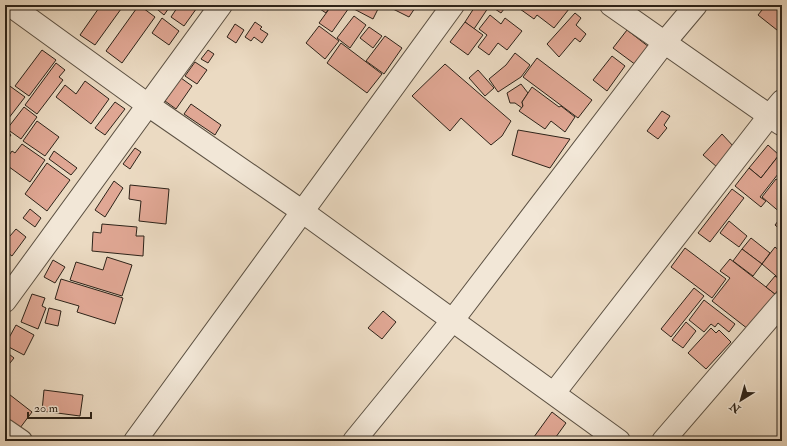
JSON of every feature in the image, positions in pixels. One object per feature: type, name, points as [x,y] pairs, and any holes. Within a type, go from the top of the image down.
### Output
[{"type":"street","points":[[10,5],[148,105],[303,212],[618,441]]},
{"type":"street","points":[[5,301],[221,5]]},
{"type":"street","points":[[135,441],[453,5]]},
{"type":"street","points":[[554,393],[778,114],[664,43],[611,5]]},
{"type":"street","points":[[354,441],[452,321],[664,43],[696,5]]},
{"type":"street","points":[[663,441],[782,303]]},
{"type":"street","points":[[5,430],[21,441]]},
{"type":"building","points":[[101,5],[115,5],[121,9],[95,45],[80,35]]},
{"type":"building","points":[[139,5],[155,17],[122,63],[106,51]]},
{"type":"building","points":[[152,5],[171,5],[164,15]]},
{"type":"building","points":[[179,5],[199,5],[184,26],[171,17]]},
{"type":"building","points":[[314,5],[331,5],[326,13]]},
{"type":"building","points":[[332,5],[351,5],[332,32],[319,23]]},
{"type":"building","points":[[356,5],[380,5],[373,19],[354,9]]},
{"type":"building","points":[[385,5],[417,5],[409,17]]},
{"type":"building","points":[[476,5],[490,5],[474,29],[465,22]]},
{"type":"building","points":[[489,5],[507,5],[501,13]]},
{"type":"building","points":[[523,5],[563,5],[569,9],[554,28],[537,15],[534,19],[520,9]]},
{"type":"building","points":[[766,5],[782,5],[782,34],[758,15]]},
{"type":"building","points":[[575,13],[581,18],[576,25],[586,34],[580,42],[575,38],[559,57],[547,44]]},
{"type":"building","points":[[490,15],[501,24],[505,18],[522,31],[507,50],[498,43],[489,55],[478,47],[487,35],[479,29]]},
{"type":"building","points":[[354,16],[366,25],[350,48],[337,38]]},
{"type":"building","points":[[162,18],[179,31],[169,45],[152,33]]},
{"type":"building","points":[[255,22],[262,27],[260,29],[268,34],[262,43],[254,37],[251,41],[245,37]]},
{"type":"building","points":[[465,22],[483,35],[468,55],[450,42]]},
{"type":"building","points":[[235,24],[244,30],[236,43],[227,37]]},
{"type":"building","points":[[319,26],[339,41],[325,59],[306,43]]},
{"type":"building","points":[[369,27],[382,36],[373,48],[360,38]]},
{"type":"building","points":[[627,30],[649,47],[636,65],[613,48]]},
{"type":"building","points":[[385,36],[402,48],[384,74],[366,61]]},
{"type":"building","points":[[341,43],[382,74],[367,93],[327,63]]},
{"type":"building","points":[[42,50],[56,60],[29,96],[15,86]]},
{"type":"building","points":[[208,50],[214,54],[208,63],[201,59]]},
{"type":"building","points":[[515,53],[530,65],[521,77],[498,92],[489,79],[506,65]]},
{"type":"building","points":[[612,56],[625,66],[607,91],[593,80]]},
{"type":"building","points":[[537,58],[592,100],[578,118],[523,77]]},
{"type":"building","points":[[195,62],[207,70],[197,84],[185,76]]},
{"type":"building","points":[[56,63],[65,70],[59,77],[63,80],[37,114],[25,105]]},
{"type":"building","points":[[445,64],[511,121],[502,136],[491,145],[461,118],[450,131],[412,96]]},
{"type":"building","points":[[478,70],[494,88],[485,96],[469,78]]},
{"type":"building","points":[[181,78],[192,86],[176,109],[165,101]]},
{"type":"building","points":[[85,81],[109,99],[91,124],[56,97],[65,85],[76,94]]},
{"type":"building","points":[[7,84],[25,97],[5,123],[5,86]]},
{"type":"building","points":[[521,84],[528,93],[522,102],[522,108],[515,103],[510,103],[507,93]]},
{"type":"building","points":[[532,87],[575,117],[565,132],[551,121],[545,129],[519,111],[523,106],[522,102]]},
{"type":"building","points":[[115,102],[125,109],[105,135],[95,128]]},
{"type":"building","points":[[191,104],[221,125],[215,135],[184,114]]},
{"type":"building","points":[[24,107],[37,117],[21,139],[7,129]]},
{"type":"building","points":[[662,111],[670,116],[664,125],[667,128],[658,139],[647,131]]},
{"type":"building","points":[[37,121],[59,137],[45,156],[23,141]]},
{"type":"building","points":[[5,130],[11,135],[5,143]]},
{"type":"building","points":[[518,130],[570,139],[550,168],[512,155]]},
{"type":"building","points":[[722,134],[734,147],[717,167],[703,155]]},
{"type":"building","points":[[22,144],[45,160],[30,182],[5,164],[5,161],[12,151],[15,153]]},
{"type":"building","points":[[768,145],[779,155],[761,178],[749,168]]},
{"type":"building","points":[[135,148],[141,152],[130,169],[123,164]]},
{"type":"building","points":[[54,151],[77,168],[71,175],[49,159]]},
{"type":"building","points":[[779,155],[782,157],[782,169],[760,197],[766,201],[761,207],[735,186],[749,168],[761,178]]},
{"type":"building","points":[[47,163],[70,180],[47,211],[25,194]]},
{"type":"building","points":[[776,179],[782,183],[782,214],[762,197]]},
{"type":"building","points":[[114,181],[123,188],[105,217],[95,210]]},
{"type":"building","points":[[130,185],[169,189],[166,224],[139,221],[141,201],[129,199]]},
{"type":"building","points":[[732,189],[744,198],[710,242],[698,233]]},
{"type":"building","points":[[30,209],[41,218],[35,227],[23,218]]},
{"type":"building","points":[[782,216],[782,231],[775,225]]},
{"type":"building","points":[[729,221],[747,236],[739,247],[720,233]]},
{"type":"building","points":[[102,224],[137,227],[136,236],[144,236],[143,256],[92,251],[93,232],[101,233]]},
{"type":"building","points":[[16,229],[26,237],[12,256],[5,251],[5,232],[10,236]]},
{"type":"building","points":[[751,238],[770,253],[762,264],[742,249]]},
{"type":"building","points":[[775,247],[782,253],[782,281],[762,264]]},
{"type":"building","points":[[685,248],[726,279],[712,298],[671,267]]},
{"type":"building","points":[[742,249],[762,264],[753,276],[733,261]]},
{"type":"building","points":[[107,257],[132,265],[122,296],[70,280],[76,262],[103,270]]},
{"type":"building","points":[[730,259],[775,294],[748,329],[712,301],[730,278],[720,271]]},
{"type":"building","points":[[53,260],[65,267],[55,283],[44,277]]},
{"type":"building","points":[[775,276],[782,281],[782,285],[775,294],[766,287]]},
{"type":"building","points":[[61,279],[123,298],[115,324],[77,312],[79,306],[55,299]]},
{"type":"building","points":[[694,288],[704,296],[671,337],[661,329]]},
{"type":"building","points":[[32,294],[45,298],[42,306],[46,308],[38,329],[21,322]]},
{"type":"building","points":[[704,300],[735,324],[729,332],[718,323],[715,327],[711,324],[704,332],[689,320]]},
{"type":"building","points":[[49,308],[61,311],[58,326],[45,323]]},
{"type":"building","points":[[383,311],[396,322],[382,339],[368,328]]},
{"type":"building","points":[[686,322],[696,331],[683,348],[672,340]]},
{"type":"building","points":[[16,325],[34,335],[24,355],[5,345]]},
{"type":"building","points":[[711,328],[716,333],[719,330],[731,342],[706,369],[688,353]]},
{"type":"building","points":[[5,351],[14,358],[6,368],[5,367]]},
{"type":"building","points":[[44,390],[83,395],[80,416],[42,411]]},
{"type":"building","points":[[5,391],[32,412],[20,428],[5,417]]},
{"type":"building","points":[[552,412],[566,423],[553,441],[531,441]]}]
